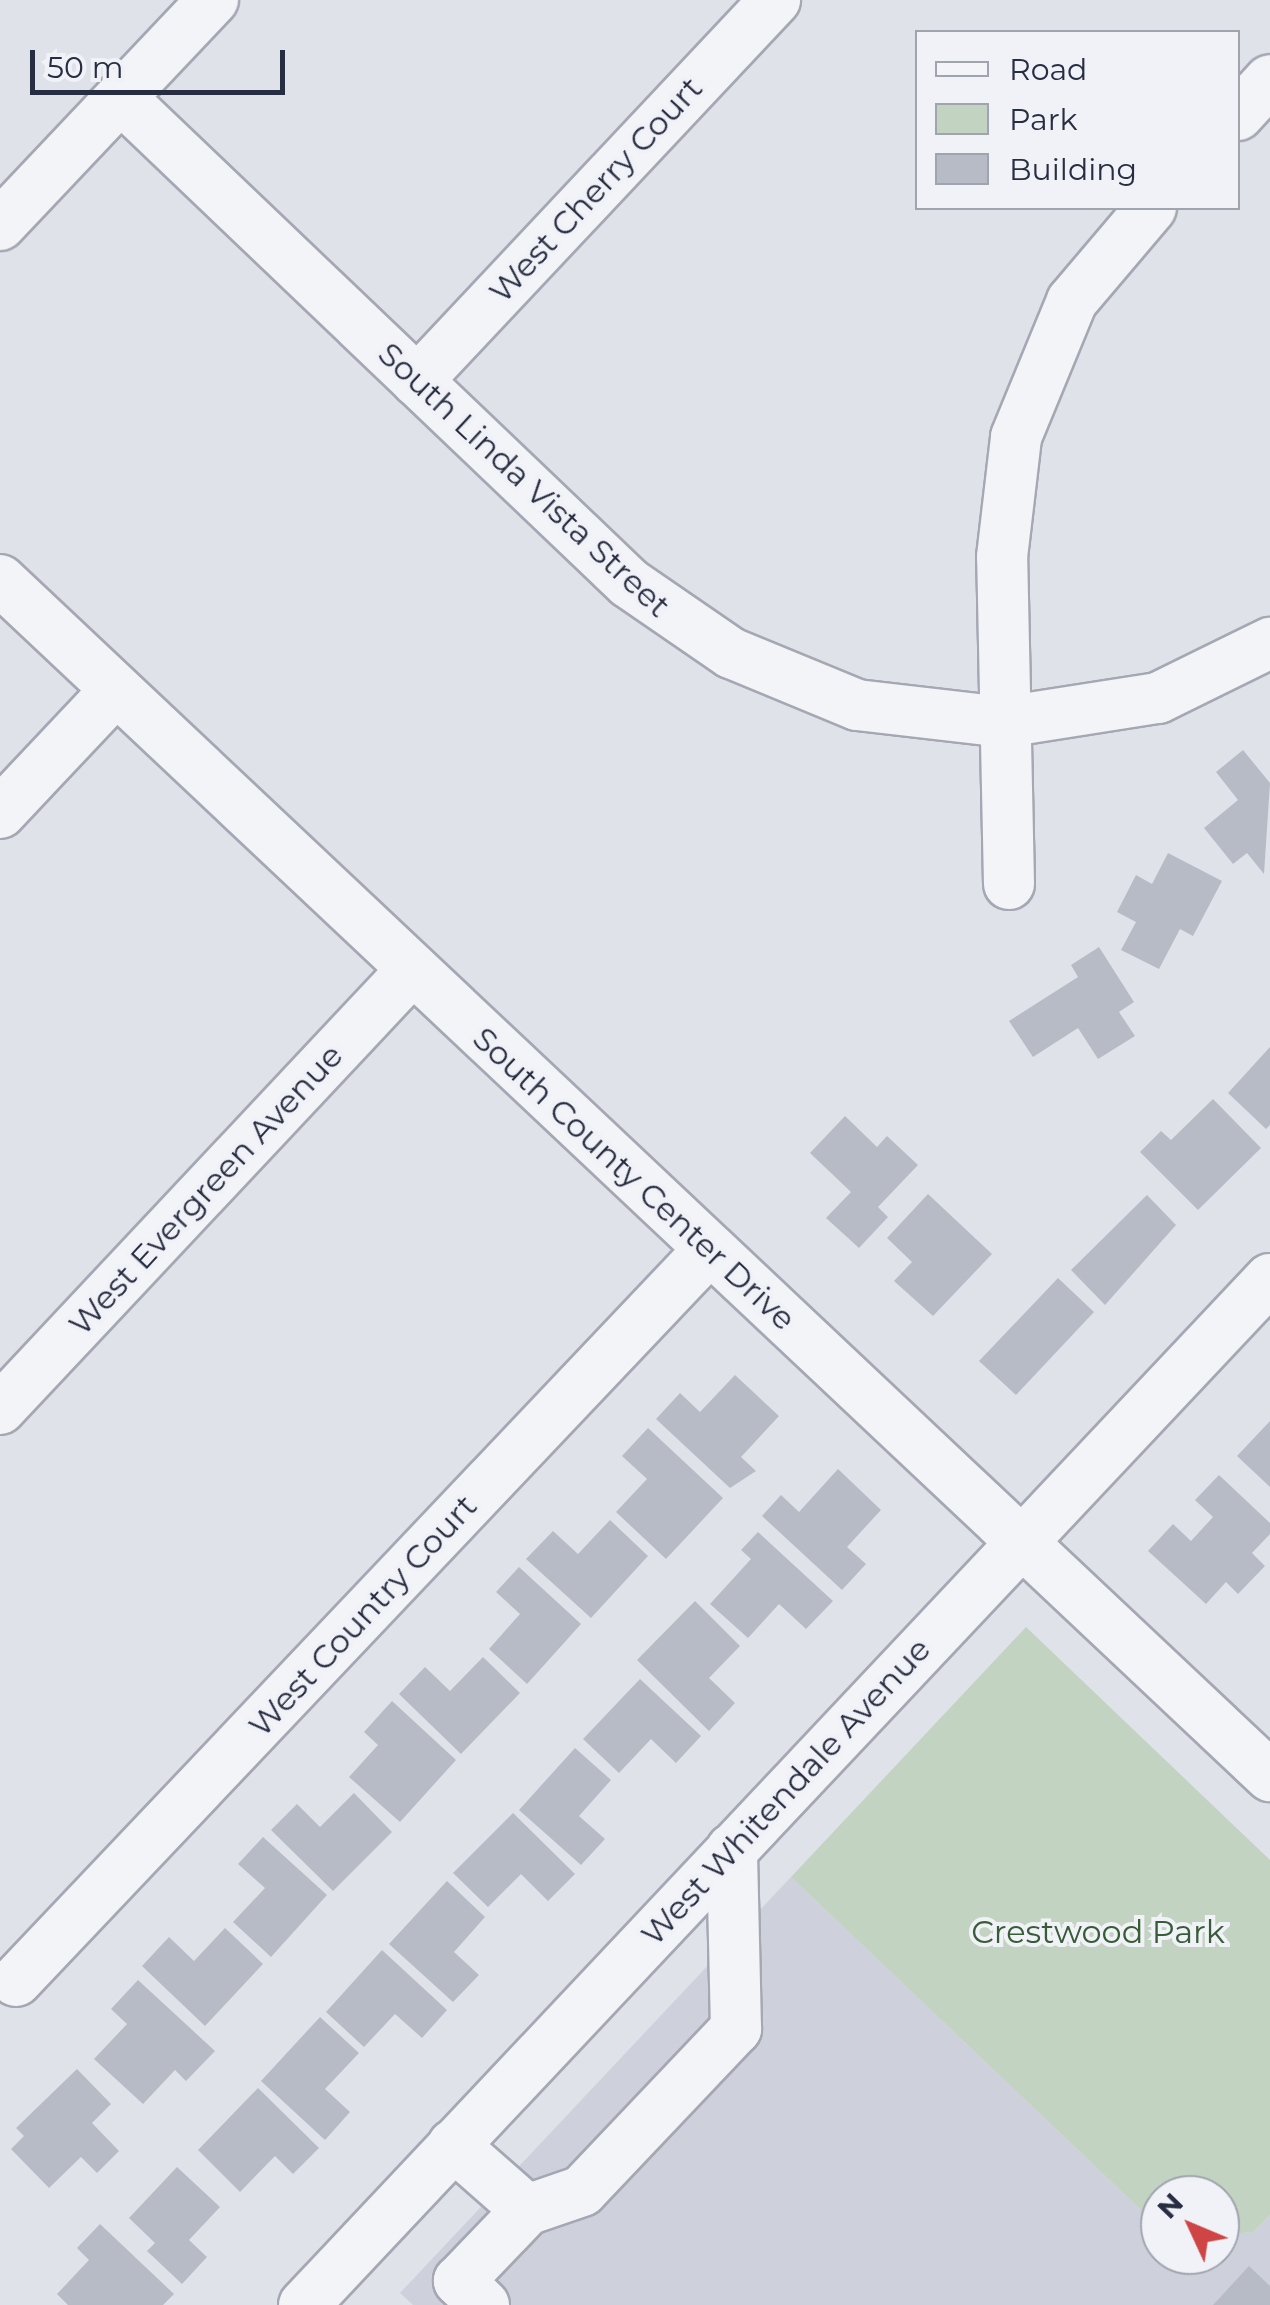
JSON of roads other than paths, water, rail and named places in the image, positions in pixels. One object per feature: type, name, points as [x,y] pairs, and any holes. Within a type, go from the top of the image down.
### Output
[{"type":"street","points":[[0,225],[213,0]]},
{"type":"street","name":"West Cherry Court","points":[[417,381],[775,0]]},
{"type":"street","points":[[1240,113],[1270,80]]},
{"type":"street","name":"South Linda Vista Street","points":[[121,98],[629,583],[718,646],[858,705],[1004,722],[1158,698],[1270,643]]},
{"type":"street","points":[[1009,884],[1002,557],[1016,437],[1072,302],[1149,210]]},
{"type":"street","name":"South County Center Drive","points":[[0,580],[709,1250],[1024,1540],[1270,1776]]},
{"type":"street","points":[[0,813],[115,691]]},
{"type":"street","name":"West Evergreen Avenue","points":[[0,1408],[412,970]]},
{"type":"street","name":"West Country Court","points":[[16,1981],[709,1250]]},
{"type":"street","name":"West Whitendale Avenue","points":[[328,2297],[453,2146],[1270,1280]]},
{"type":"street","points":[[484,2305],[459,2281],[527,2210],[582,2191],[736,2029],[732,1849]]},
{"type":"street","points":[[453,2146],[527,2210]]},
{"type":"park label","name":"Crestwood Park","points":[[1098,1932]]}]
